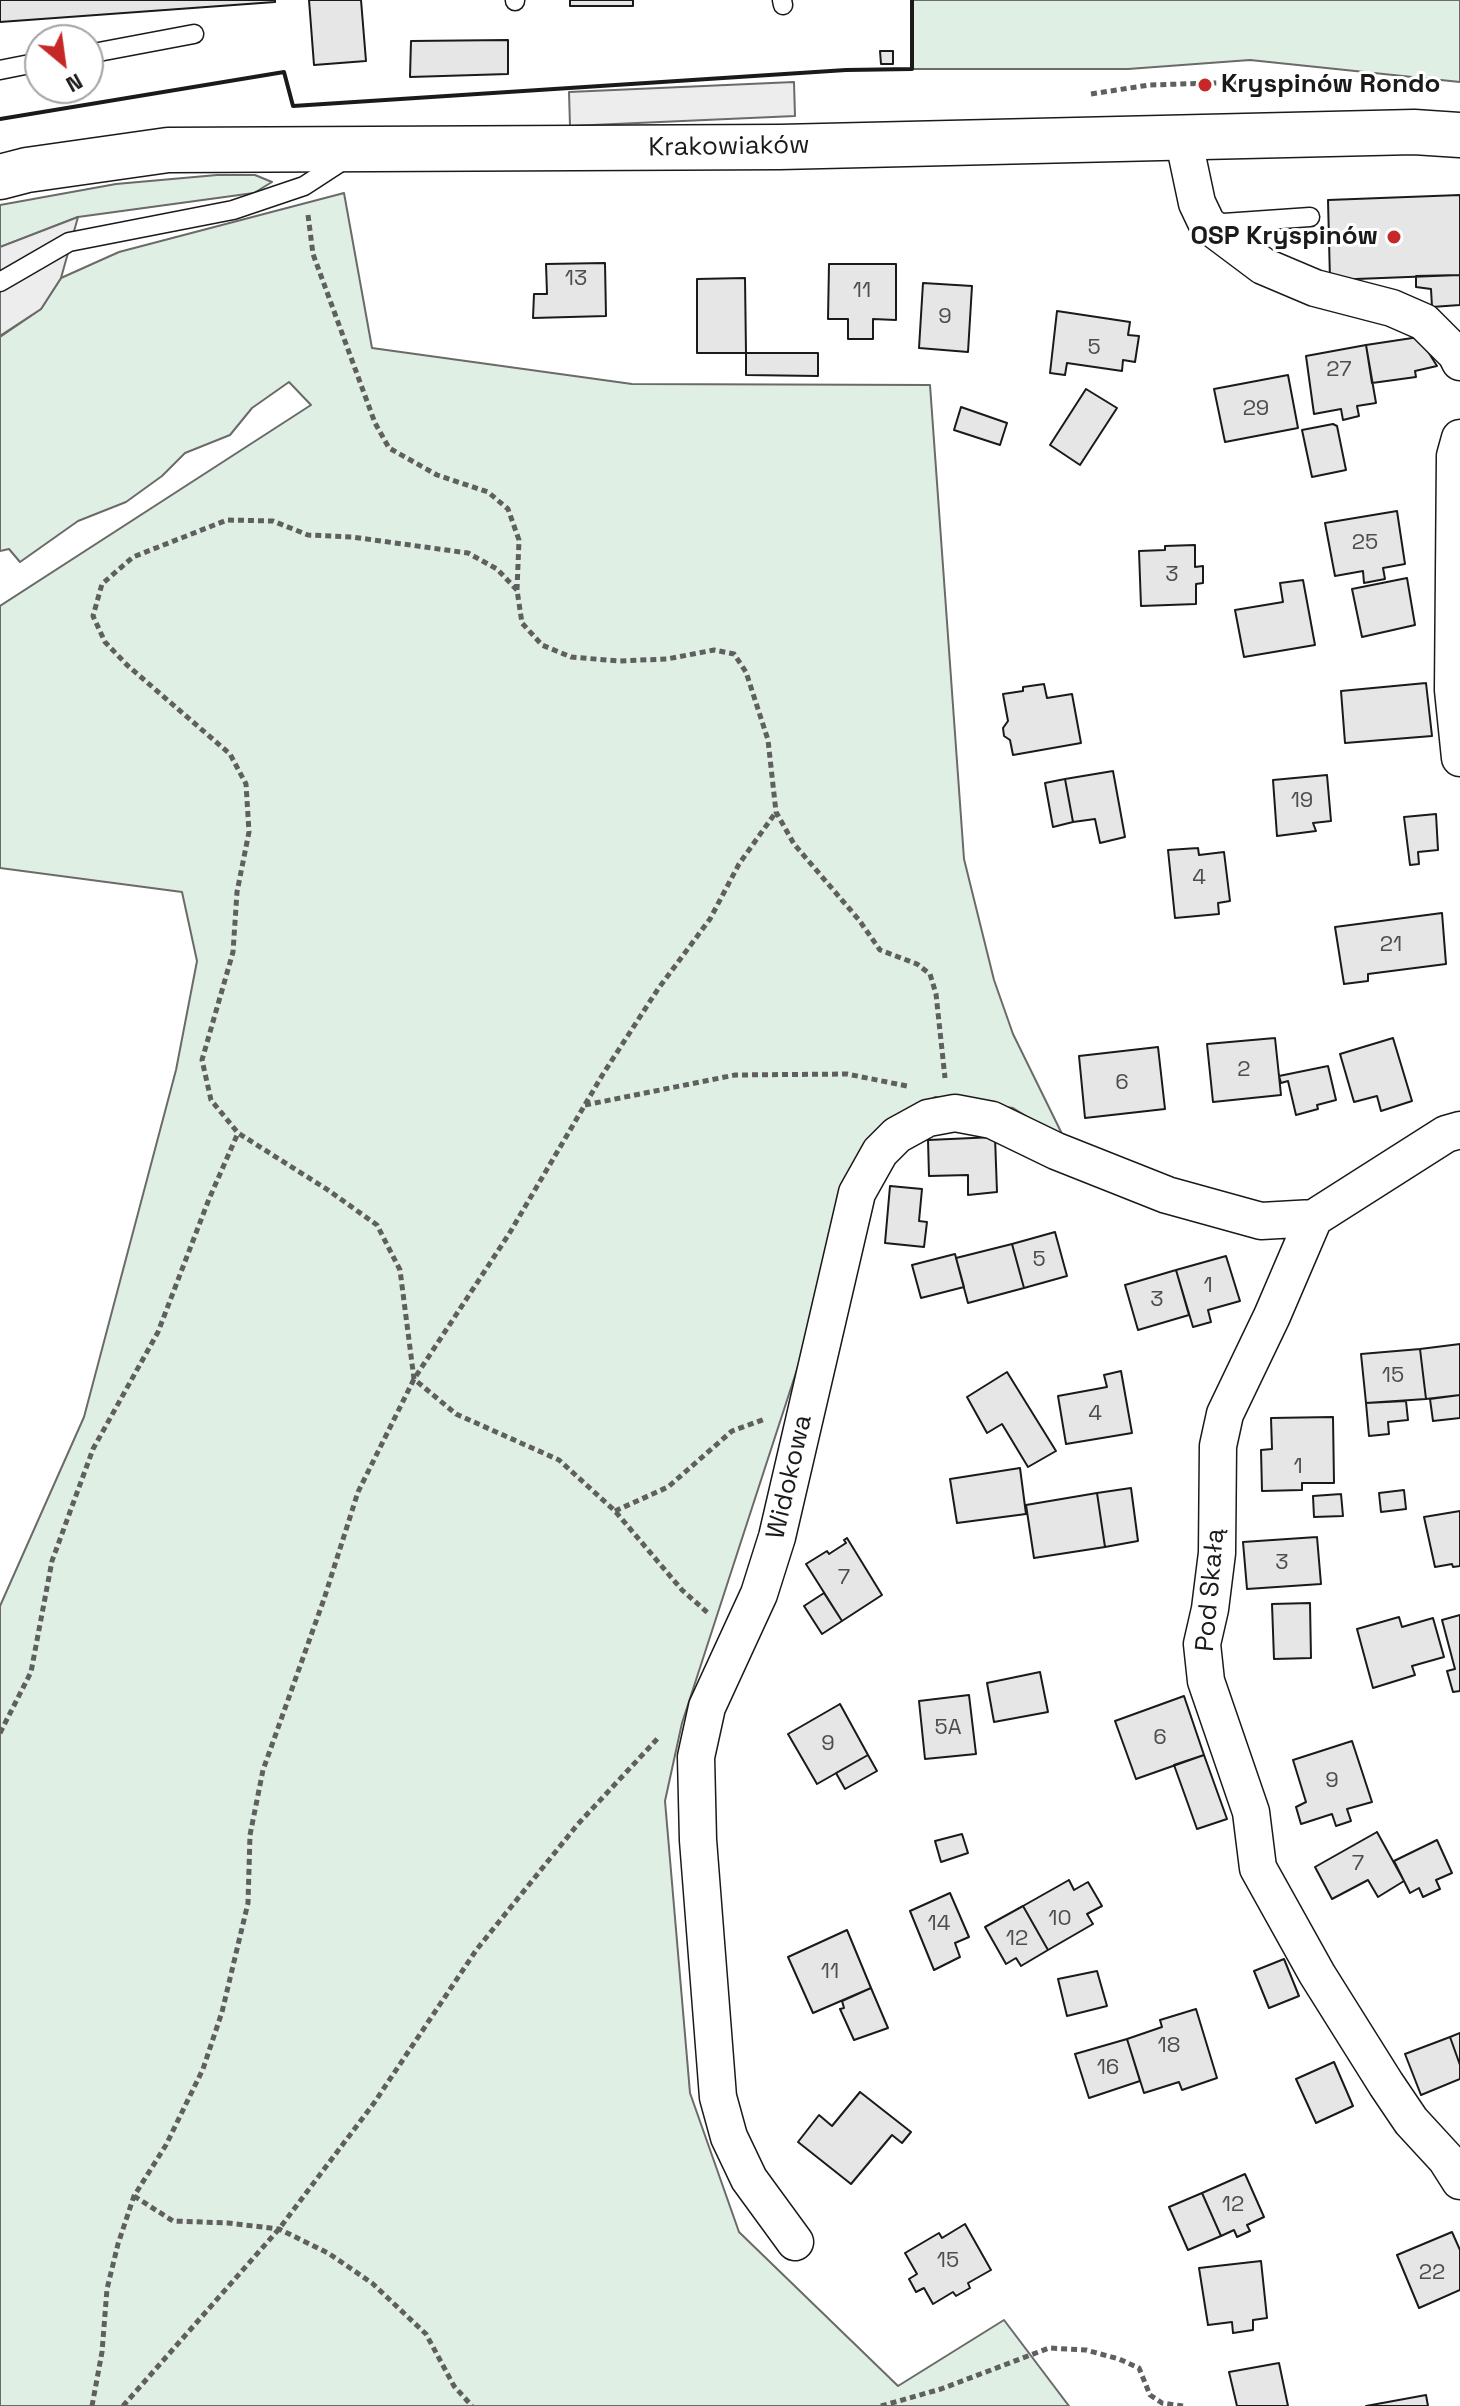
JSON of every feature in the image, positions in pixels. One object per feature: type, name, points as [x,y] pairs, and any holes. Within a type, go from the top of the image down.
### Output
[{"type":"main road","name":"Krakowiaków","points":[[0,177],[27,170],[168,150],[780,147],[1414,132],[1460,135]]},
{"type":"street","points":[[1183,137],[1194,193],[1207,224],[1263,266],[1315,288],[1392,308],[1424,322],[1460,362]]},
{"type":"street","points":[[1460,438],[1455,456],[1453,690],[1460,758]]},
{"type":"street","name":"Widokowa","points":[[795,2242],[749,2179],[729,2137],[718,2097],[698,1826],[696,1757],[707,1707],[759,1594],[777,1537],[857,1193],[880,1152],[897,1135],[951,1104],[1056,1151],[1167,1195],[1261,1221],[1314,1218]]},
{"type":"street","points":[[1314,1218],[1446,1134],[1460,1130]]},
{"type":"street","name":"Pod Skałą","points":[[1314,1218],[1223,1424],[1218,1446],[1217,1553],[1202,1644],[1206,1681],[1251,1812],[1258,1868],[1317,1974],[1386,2084],[1411,2121],[1446,2159],[1460,2181]]},
{"type":"lane","points":[[104,51],[194,34]]},
{"type":"lane","points":[[0,70],[24,65]]},
{"type":"lane","points":[[0,282],[69,242],[233,210],[304,186],[362,148]]},
{"type":"lane","points":[[1207,224],[1310,217]]},
{"type":"path","points":[[304,186],[313,254],[375,423],[389,448],[437,475],[488,492],[508,509],[519,540],[517,590],[522,623],[542,645],[571,657],[619,661],[667,659],[714,650],[734,654],[746,672],[768,740],[776,812],[794,844],[859,920],[880,950],[917,964],[930,974],[936,994],[951,1104],[847,1074],[735,1075],[585,1105]]},
{"type":"path","points":[[517,590],[497,569],[468,553],[352,537],[308,535],[273,521],[227,520],[133,557],[102,584],[93,616],[105,642],[127,665],[230,754],[246,784],[249,832],[237,892],[233,952],[202,1060],[211,1100],[238,1133],[377,1225],[400,1270],[414,1379],[456,1414],[559,1460],[615,1511],[682,1590],[740,1636]]},
{"type":"path","points":[[92,2406],[102,2352],[107,2289],[134,2196],[166,2145],[203,2069],[222,2012],[248,1903],[250,1835],[263,1770],[324,1599],[358,1492],[414,1379],[509,1234],[658,989],[710,919],[739,864],[776,812]]},
{"type":"path","points":[[0,1733],[31,1672],[52,1561],[93,1449],[158,1332],[238,1133]]},
{"type":"path","points":[[615,1511],[668,1487],[732,1431],[773,1417],[806,1413]]},
{"type":"path","points":[[123,2406],[279,2229],[374,2103],[477,1949],[567,1837],[670,1726],[707,1707]]},
{"type":"path","points":[[134,2196],[173,2221],[279,2229],[328,2253],[372,2283],[426,2334],[454,2386],[472,2406]]},
{"type":"path","points":[[881,2406],[941,2389],[1049,2348],[1086,2350],[1119,2359],[1139,2368],[1150,2395],[1162,2403],[1183,2406]]},
{"type":"green space","points":[[912,0],[1460,0],[1460,82],[1250,60],[1128,69],[912,69]]},
{"type":"green space","points":[[217,175],[255,175],[272,182],[254,193],[78,217],[0,247],[0,205],[116,184]]},
{"type":"green space","points":[[344,193],[372,348],[632,384],[930,385],[964,859],[994,980],[1013,1034],[1065,1140],[1013,1108],[935,1097],[891,1122],[803,1351],[682,1723],[665,1801],[690,2093],[739,2232],[898,2386],[1004,2320],[1069,2406],[0,2406],[0,1606],[84,1417],[176,1070],[197,961],[182,892],[0,868],[0,606],[311,405],[289,382],[252,408],[230,435],[185,453],[162,476],[126,502],[78,521],[20,562],[9,549],[0,551],[0,337],[41,309],[61,278],[119,252]]},
{"type":"shaded area","points":[[794,82],[795,116],[570,126],[569,92]]},
{"type":"shaded area","points":[[78,217],[61,278],[41,309],[0,336],[0,247]]},
{"type":"building","points":[[0,0],[275,0],[275,2],[0,22]]},
{"type":"building","points":[[309,0],[361,0],[366,61],[314,65]]},
{"type":"building","points":[[570,0],[633,0],[633,6],[570,6]]},
{"type":"building","points":[[508,40],[508,74],[410,77],[411,41]]},
{"type":"building","points":[[880,51],[893,51],[893,64],[881,64]]},
{"type":"building","name":"OSP Kryspinów","points":[[1460,195],[1460,275],[1330,280],[1328,200]]},
{"type":"building","points":[[605,263],[606,316],[533,318],[534,294],[547,294],[546,264]]},
{"type":"building","points":[[829,264],[896,264],[896,320],[873,319],[873,339],[848,339],[848,319],[828,319]]},
{"type":"building","points":[[1460,275],[1460,305],[1432,307],[1431,289],[1416,287],[1416,276]]},
{"type":"building","points":[[745,278],[746,353],[697,353],[697,279]]},
{"type":"building","points":[[923,283],[972,286],[968,352],[919,348]]},
{"type":"building","points":[[1057,311],[1130,322],[1128,335],[1139,336],[1135,362],[1123,360],[1122,371],[1067,363],[1065,375],[1050,373]]},
{"type":"building","points":[[1419,337],[1437,366],[1415,371],[1416,377],[1372,383],[1366,345]]},
{"type":"building","points":[[1366,345],[1376,403],[1357,406],[1359,416],[1343,420],[1341,409],[1314,414],[1306,356]]},
{"type":"building","points":[[746,353],[818,353],[818,376],[746,375]]},
{"type":"building","points":[[1288,375],[1298,428],[1225,442],[1214,389]]},
{"type":"building","points":[[1086,389],[1117,408],[1080,465],[1050,445]]},
{"type":"building","points":[[961,407],[1007,423],[1000,445],[954,430]]},
{"type":"building","points":[[1333,424],[1337,426],[1346,470],[1312,477],[1302,430]]},
{"type":"building","points":[[1397,511],[1405,564],[1383,568],[1385,579],[1364,583],[1363,571],[1335,576],[1325,523]]},
{"type":"building","points":[[1195,545],[1195,567],[1203,566],[1203,583],[1196,584],[1196,604],[1141,606],[1139,551]]},
{"type":"building","points":[[1407,578],[1415,625],[1362,637],[1352,589]]},
{"type":"building","points":[[1303,580],[1315,645],[1244,657],[1235,610],[1283,602],[1280,583]]},
{"type":"building","points":[[1426,683],[1432,736],[1345,743],[1341,691]]},
{"type":"building","points":[[1044,684],[1047,698],[1072,694],[1081,743],[1013,755],[1010,740],[1004,736],[1003,728],[1008,721],[1003,694]]},
{"type":"building","points":[[1113,771],[1125,837],[1100,843],[1095,819],[1073,822],[1065,779]]},
{"type":"building","points":[[1327,775],[1331,821],[1313,823],[1316,831],[1277,836],[1273,780]]},
{"type":"building","points":[[1065,779],[1073,822],[1053,827],[1045,783]]},
{"type":"building","points":[[1436,814],[1438,850],[1418,852],[1419,864],[1410,865],[1404,817]]},
{"type":"building","points":[[1198,848],[1199,855],[1224,852],[1230,901],[1218,903],[1219,914],[1175,918],[1168,850]]},
{"type":"building","points":[[1442,913],[1446,964],[1368,974],[1368,981],[1344,984],[1335,927]]},
{"type":"building","points":[[1275,1038],[1281,1095],[1213,1102],[1207,1044]]},
{"type":"building","points":[[1393,1038],[1412,1101],[1381,1111],[1377,1096],[1354,1102],[1340,1054]]},
{"type":"building","points":[[1158,1047],[1165,1109],[1085,1118],[1079,1056]]},
{"type":"building","points":[[1328,1066],[1336,1100],[1296,1115],[1288,1081],[1281,1083],[1279,1076]]},
{"type":"building","points":[[995,1137],[997,1192],[968,1195],[968,1175],[929,1176],[928,1140]]},
{"type":"building","points":[[890,1186],[922,1189],[919,1221],[927,1222],[924,1247],[885,1243]]},
{"type":"building","points":[[1055,1232],[1067,1276],[1024,1288],[1012,1244]]},
{"type":"building","points":[[1012,1244],[1024,1288],[968,1303],[956,1258]]},
{"type":"building","points":[[955,1254],[964,1287],[921,1298],[912,1265]]},
{"type":"building","points":[[1226,1256],[1240,1301],[1208,1310],[1211,1322],[1193,1327],[1176,1270]]},
{"type":"building","points":[[1176,1270],[1189,1315],[1138,1330],[1125,1285]]},
{"type":"building","points":[[1460,1344],[1460,1395],[1426,1399],[1420,1349]]},
{"type":"building","points":[[1420,1349],[1426,1399],[1366,1403],[1361,1354]]},
{"type":"building","points":[[1121,1371],[1132,1433],[1066,1444],[1058,1396],[1107,1387],[1104,1375]]},
{"type":"building","points":[[1007,1372],[1056,1451],[1028,1467],[1002,1424],[987,1433],[967,1397]]},
{"type":"building","points":[[1460,1395],[1460,1418],[1433,1421],[1430,1399]]},
{"type":"building","points":[[1406,1401],[1408,1420],[1388,1422],[1389,1434],[1369,1436],[1366,1403]]},
{"type":"building","points":[[1333,1417],[1334,1483],[1302,1483],[1302,1490],[1262,1491],[1261,1450],[1272,1449],[1271,1418]]},
{"type":"building","points":[[1020,1468],[1026,1514],[957,1523],[950,1479]]},
{"type":"building","points":[[1131,1488],[1138,1541],[1105,1547],[1097,1493]]},
{"type":"building","points":[[1404,1490],[1406,1509],[1381,1512],[1379,1493]]},
{"type":"building","points":[[1097,1493],[1105,1547],[1034,1558],[1026,1505]]},
{"type":"building","points":[[1341,1494],[1343,1516],[1314,1517],[1313,1496]]},
{"type":"building","points":[[1460,1511],[1460,1566],[1435,1567],[1424,1517]]},
{"type":"building","points":[[1317,1537],[1321,1584],[1247,1589],[1243,1542]]},
{"type":"building","points":[[847,1538],[882,1595],[842,1621],[806,1564],[827,1551],[829,1554],[846,1543],[844,1540]]},
{"type":"building","points":[[824,1593],[842,1621],[822,1634],[804,1606]]},
{"type":"building","points":[[1310,1603],[1311,1658],[1274,1659],[1272,1604]]},
{"type":"building","points":[[1460,1615],[1460,1691],[1453,1692],[1447,1671],[1455,1669],[1442,1620]]},
{"type":"building","points":[[1399,1617],[1402,1627],[1433,1618],[1444,1657],[1412,1666],[1415,1675],[1373,1688],[1357,1629]]},
{"type":"building","points":[[1040,1672],[1048,1712],[994,1722],[987,1683]]},
{"type":"building","points":[[969,1695],[976,1754],[925,1759],[919,1701]]},
{"type":"building","points":[[1184,1696],[1204,1755],[1136,1779],[1115,1721]]},
{"type":"building","points":[[840,1704],[868,1755],[817,1784],[788,1734]]},
{"type":"building","points":[[1352,1741],[1372,1802],[1347,1809],[1351,1821],[1336,1826],[1332,1814],[1301,1824],[1296,1807],[1306,1802],[1293,1760]]},
{"type":"building","points":[[868,1755],[877,1771],[845,1789],[836,1773]]},
{"type":"building","points":[[1204,1755],[1227,1819],[1197,1829],[1174,1765]]},
{"type":"building","points":[[1377,1832],[1404,1881],[1378,1897],[1368,1880],[1332,1899],[1315,1867]]},
{"type":"building","points":[[962,1834],[968,1853],[941,1862],[935,1841]]},
{"type":"building","points":[[1437,1840],[1452,1873],[1436,1880],[1440,1889],[1423,1897],[1419,1888],[1410,1893],[1394,1861]]},
{"type":"building","points":[[1069,1880],[1074,1890],[1088,1882],[1102,1906],[1087,1914],[1093,1924],[1048,1950],[1023,1906]]},
{"type":"building","points":[[950,1893],[969,1937],[955,1943],[960,1957],[934,1970],[910,1911]]},
{"type":"building","points":[[1023,1906],[1048,1950],[1021,1966],[1016,1958],[1006,1964],[985,1927]]},
{"type":"building","points":[[847,1930],[871,1988],[813,2013],[788,1957]]},
{"type":"building","points":[[1284,1959],[1299,1996],[1269,2008],[1254,1971]]},
{"type":"building","points":[[1097,1971],[1107,2006],[1067,2016],[1058,1979]]},
{"type":"building","points":[[871,1988],[888,2028],[854,2040],[840,2009],[844,2008],[842,2001]]},
{"type":"building","points":[[1196,2009],[1217,2078],[1182,2090],[1179,2082],[1144,2093],[1127,2039],[1162,2027],[1160,2020]]},
{"type":"building","points":[[1460,2033],[1460,2065],[1450,2037]]},
{"type":"building","points":[[1450,2037],[1460,2065],[1460,2079],[1421,2095],[1405,2054]]},
{"type":"building","points":[[1127,2039],[1140,2081],[1089,2098],[1075,2054]]},
{"type":"building","points":[[1334,2062],[1353,2106],[1316,2123],[1296,2079]]},
{"type":"building","points":[[860,2092],[911,2132],[902,2143],[892,2135],[851,2184],[798,2142],[819,2115],[832,2126]]},
{"type":"building","points":[[1245,2174],[1264,2217],[1247,2225],[1250,2231],[1237,2237],[1234,2230],[1221,2236],[1202,2193]]},
{"type":"building","points":[[1202,2193],[1221,2236],[1188,2250],[1169,2207]]},
{"type":"building","points":[[965,2224],[991,2270],[968,2283],[970,2288],[956,2296],[953,2292],[933,2304],[924,2288],[916,2292],[909,2279],[917,2274],[905,2253],[939,2233],[942,2238]]},
{"type":"building","points":[[1452,2232],[1460,2250],[1460,2290],[1419,2308],[1397,2255]]},
{"type":"building","points":[[1261,2261],[1267,2318],[1253,2320],[1253,2330],[1233,2333],[1232,2322],[1208,2325],[1199,2268]]},
{"type":"building","points":[[1279,2363],[1288,2406],[1237,2406],[1229,2372]]},
{"type":"building","points":[[1426,2395],[1428,2406],[1366,2406]]},
{"type":"wall","points":[[0,119],[284,72],[293,106],[846,70],[912,69],[912,0]]},
{"type":"place","name":"Kryspinów Rondo","points":[[1205,85]]},
{"type":"place","name":"OSP Kryspinów","points":[[1394,237]]}]
